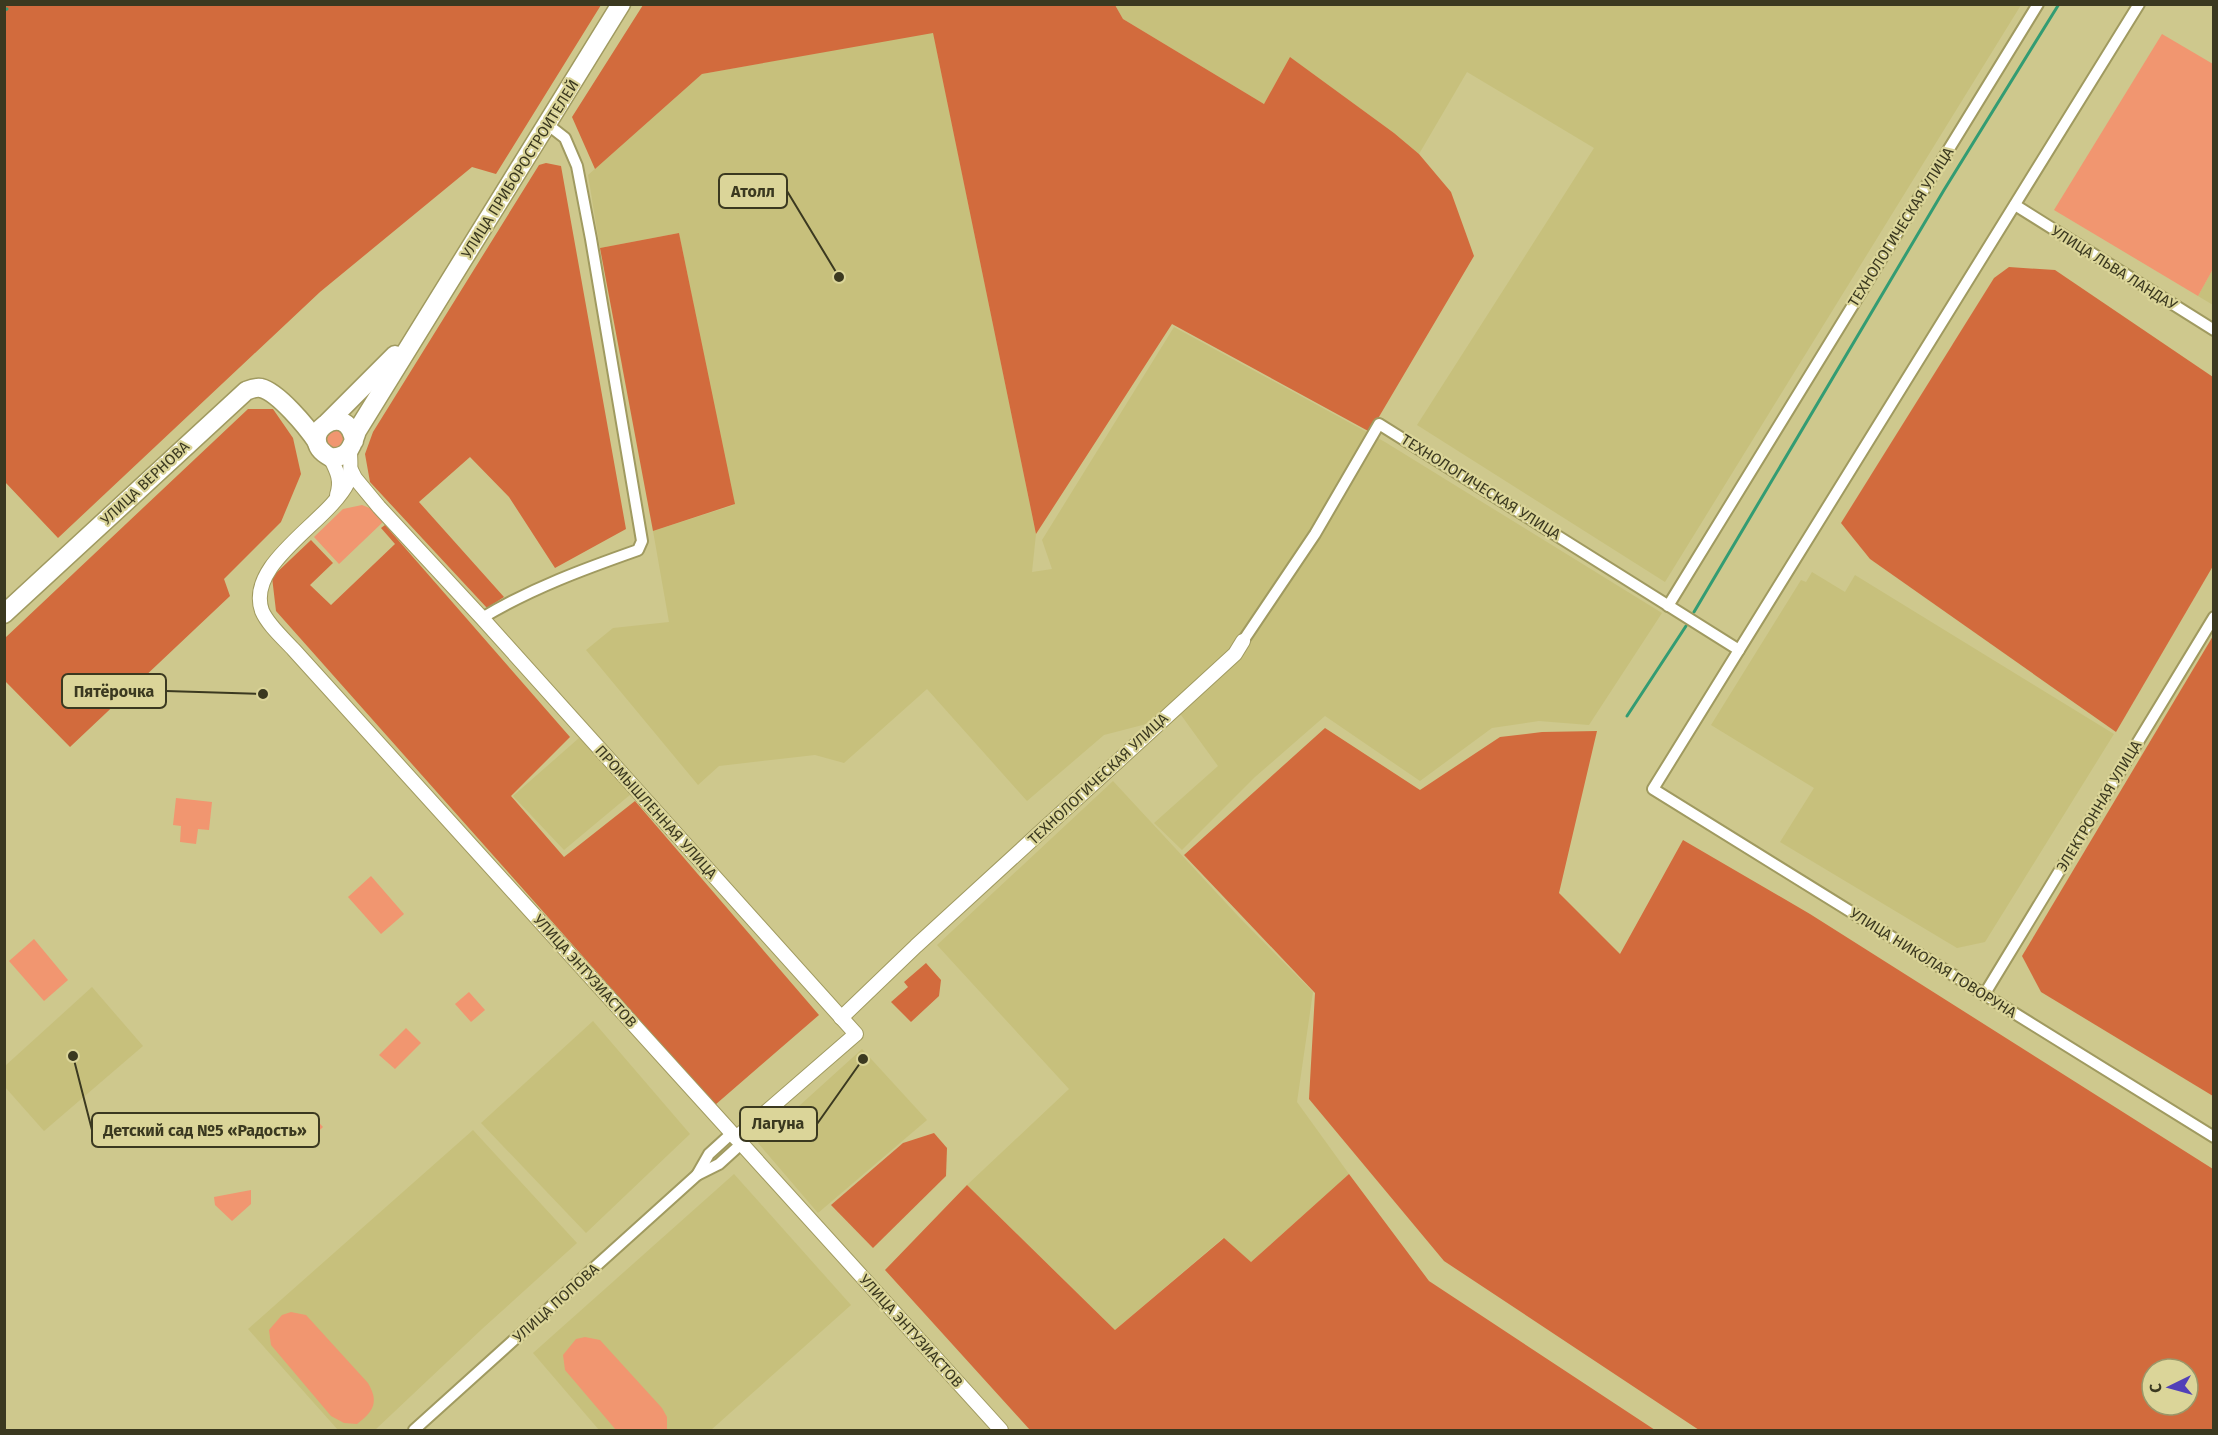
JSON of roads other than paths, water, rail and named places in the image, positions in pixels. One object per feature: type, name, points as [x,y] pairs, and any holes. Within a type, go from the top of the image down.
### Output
[{"type":"main road","name":"УЛИЦА ПРИБОРОСТРОИТЕЛЕЙ","points":[[352,446],[357,431],[621,4]]},
{"type":"main road","name":"УЛИЦА ПРИБОРОСТРОИТЕЛЕЙ","points":[[326,423],[418,332]]},
{"type":"main road","name":"УЛИЦА ВЕРНОВА","points":[[4,614],[246,391],[254,388],[267,391],[292,413],[317,442]]},
{"type":"main road","name":"УЛИЦА ВЕРНОВА","points":[[292,413],[308,422],[326,423]]},
{"type":"main road","points":[[341,422],[352,432],[352,446],[344,456],[330,458],[321,451],[317,442],[319,430],[326,423],[341,422]]},
{"type":"street","name":"ТЕХНОЛОГИЧЕСКАЯ УЛИЦА","points":[[841,1018],[1235,654],[1315,534],[1380,424],[1668,606],[2038,4]]},
{"type":"street","points":[[1668,606],[1739,650],[2139,4]]},
{"type":"street","points":[[482,618],[514,599],[560,578],[638,550],[642,541],[577,166],[565,138],[547,124]]},
{"type":"street","name":"УЛИЦА ЛЬВА ЛАНДАУ","points":[[2015,205],[2214,330]]},
{"type":"street","name":"УЛИЦА ЭНТУЗИАСТОВ","points":[[352,446],[348,482],[333,504],[282,554],[265,575],[260,591],[262,611],[1001,1431]]},
{"type":"street","points":[[330,458],[340,483],[333,504]]},
{"type":"street","name":"ПРОМЫШЛЕННАЯ УЛИЦА","points":[[351,470],[379,507],[482,618],[856,1034],[736,1139]]},
{"type":"street","name":"ЭЛЕКТРОННАЯ УЛИЦА","points":[[1984,995],[2214,617]]},
{"type":"street","name":"УЛИЦА НИКОЛАЯ ГОВОРУНА","points":[[1739,650],[1653,789],[2214,1137]]},
{"type":"street","name":"УЛИЦА ПОПОВА","points":[[414,1431],[697,1175],[719,1164],[736,1139]]},
{"type":"waterway","points":[[1694,612],[1944,190],[2059,4]]},
{"type":"waterway","points":[[1627,716],[1686,626]]},
{"type":"place","name":"Атолл","points":[[839,277]]},
{"type":"place","name":"Пятёрочка","points":[[263,694]]},
{"type":"place","name":"Детский сад №5 «Радость»","points":[[73,1056]]},
{"type":"place","name":"Лагуна","points":[[863,1059]]}]
